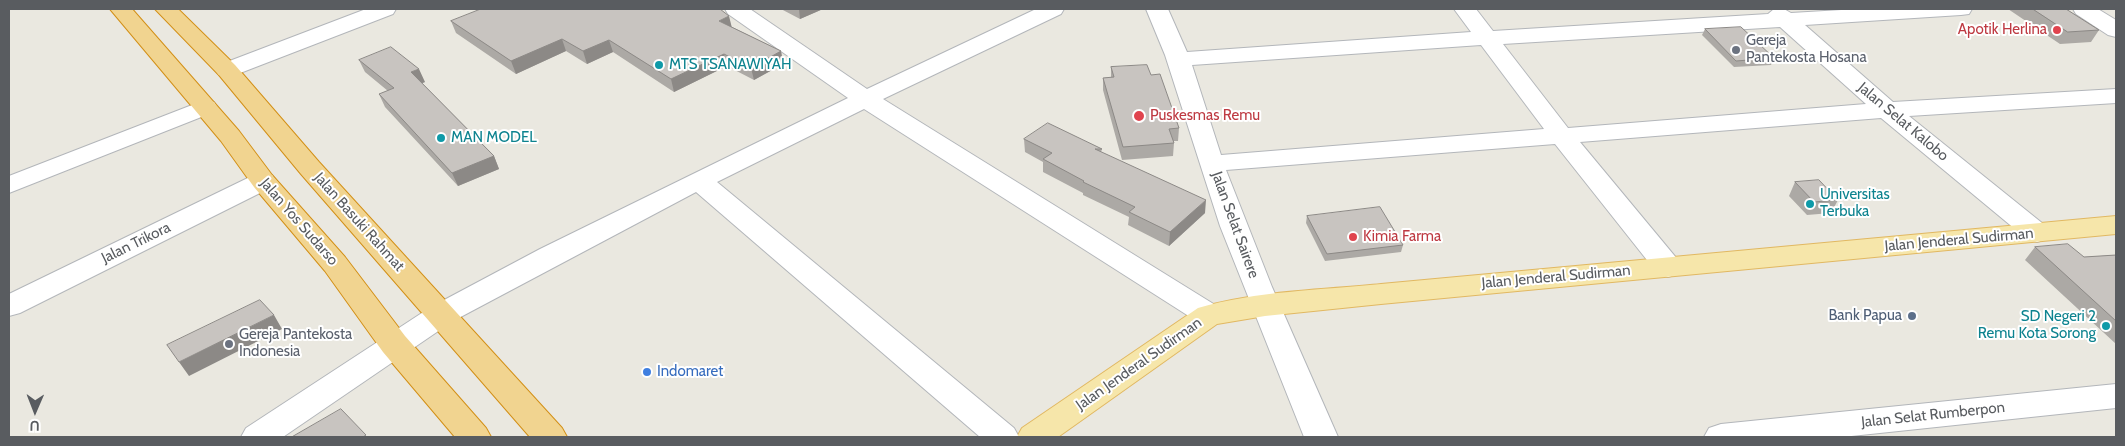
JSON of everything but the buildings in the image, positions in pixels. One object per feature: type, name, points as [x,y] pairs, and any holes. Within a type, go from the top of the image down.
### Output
[{"type":"highway","name":"Jalan Yos Sudarso","points":[[121,9],[230,136],[263,181],[336,264],[394,344],[474,437]]},
{"type":"highway","name":"Jalan Basuki Rahmat","points":[[166,9],[227,70],[310,168],[550,437]]},
{"type":"highway","points":[[151,44],[188,32]]},
{"type":"main road","name":"Jalan Jenderal Sudirman","points":[[1034,437],[1209,315],[1265,306],[2116,225]]},
{"type":"street","points":[[227,70],[385,9]]},
{"type":"street","points":[[736,9],[866,99],[1209,315]]},
{"type":"street","points":[[258,437],[394,344],[442,314],[550,256],[699,181],[1053,9]]},
{"type":"street","name":"Jalan Selat Sairere","points":[[1157,9],[1180,59],[1221,193],[1265,306],[1321,437]]},
{"type":"street","points":[[1465,9],[1561,135],[1668,267]]},
{"type":"street","points":[[1180,59],[1486,38],[1779,14],[1961,9]]},
{"type":"street","points":[[2084,9],[2116,30]]},
{"type":"street","name":"Jalan Selat Kalobo","points":[[1779,14],[1887,110],[2037,233]]},
{"type":"street","points":[[1212,163],[1887,110],[2116,96]]},
{"type":"street","points":[[9,185],[205,107]]},
{"type":"street","name":"Jalan Trikora","points":[[9,306],[263,181]]},
{"type":"street","points":[[699,181],[1002,437]]},
{"type":"street","name":"Jalan Selat Rumberpon","points":[[1721,437],[1844,431],[2116,396]]},
{"type":"place","name":"Apotik Herlina","points":[[2057,30]]},
{"type":"place","name":"Gereja Pantekosta Hosana","points":[[1736,50]]},
{"type":"place","name":"MTS TSANAWIYAH","points":[[659,65]]},
{"type":"place","name":"Puskesmas Remu","points":[[1139,116]]},
{"type":"place","name":"MAN MODEL","points":[[441,138]]},
{"type":"place","name":"Universitas Terbuka","points":[[1810,204]]},
{"type":"place","name":"Kimia Farma","points":[[1353,237]]},
{"type":"place","name":"Bank Papua","points":[[1912,316]]},
{"type":"place","name":"SD Negeri 2 Remu Kota Sorong","points":[[2106,326]]},
{"type":"place","name":"Gereja Pantekosta Indonesia","points":[[229,344]]},
{"type":"place","name":"Indomaret","points":[[647,372]]}]
